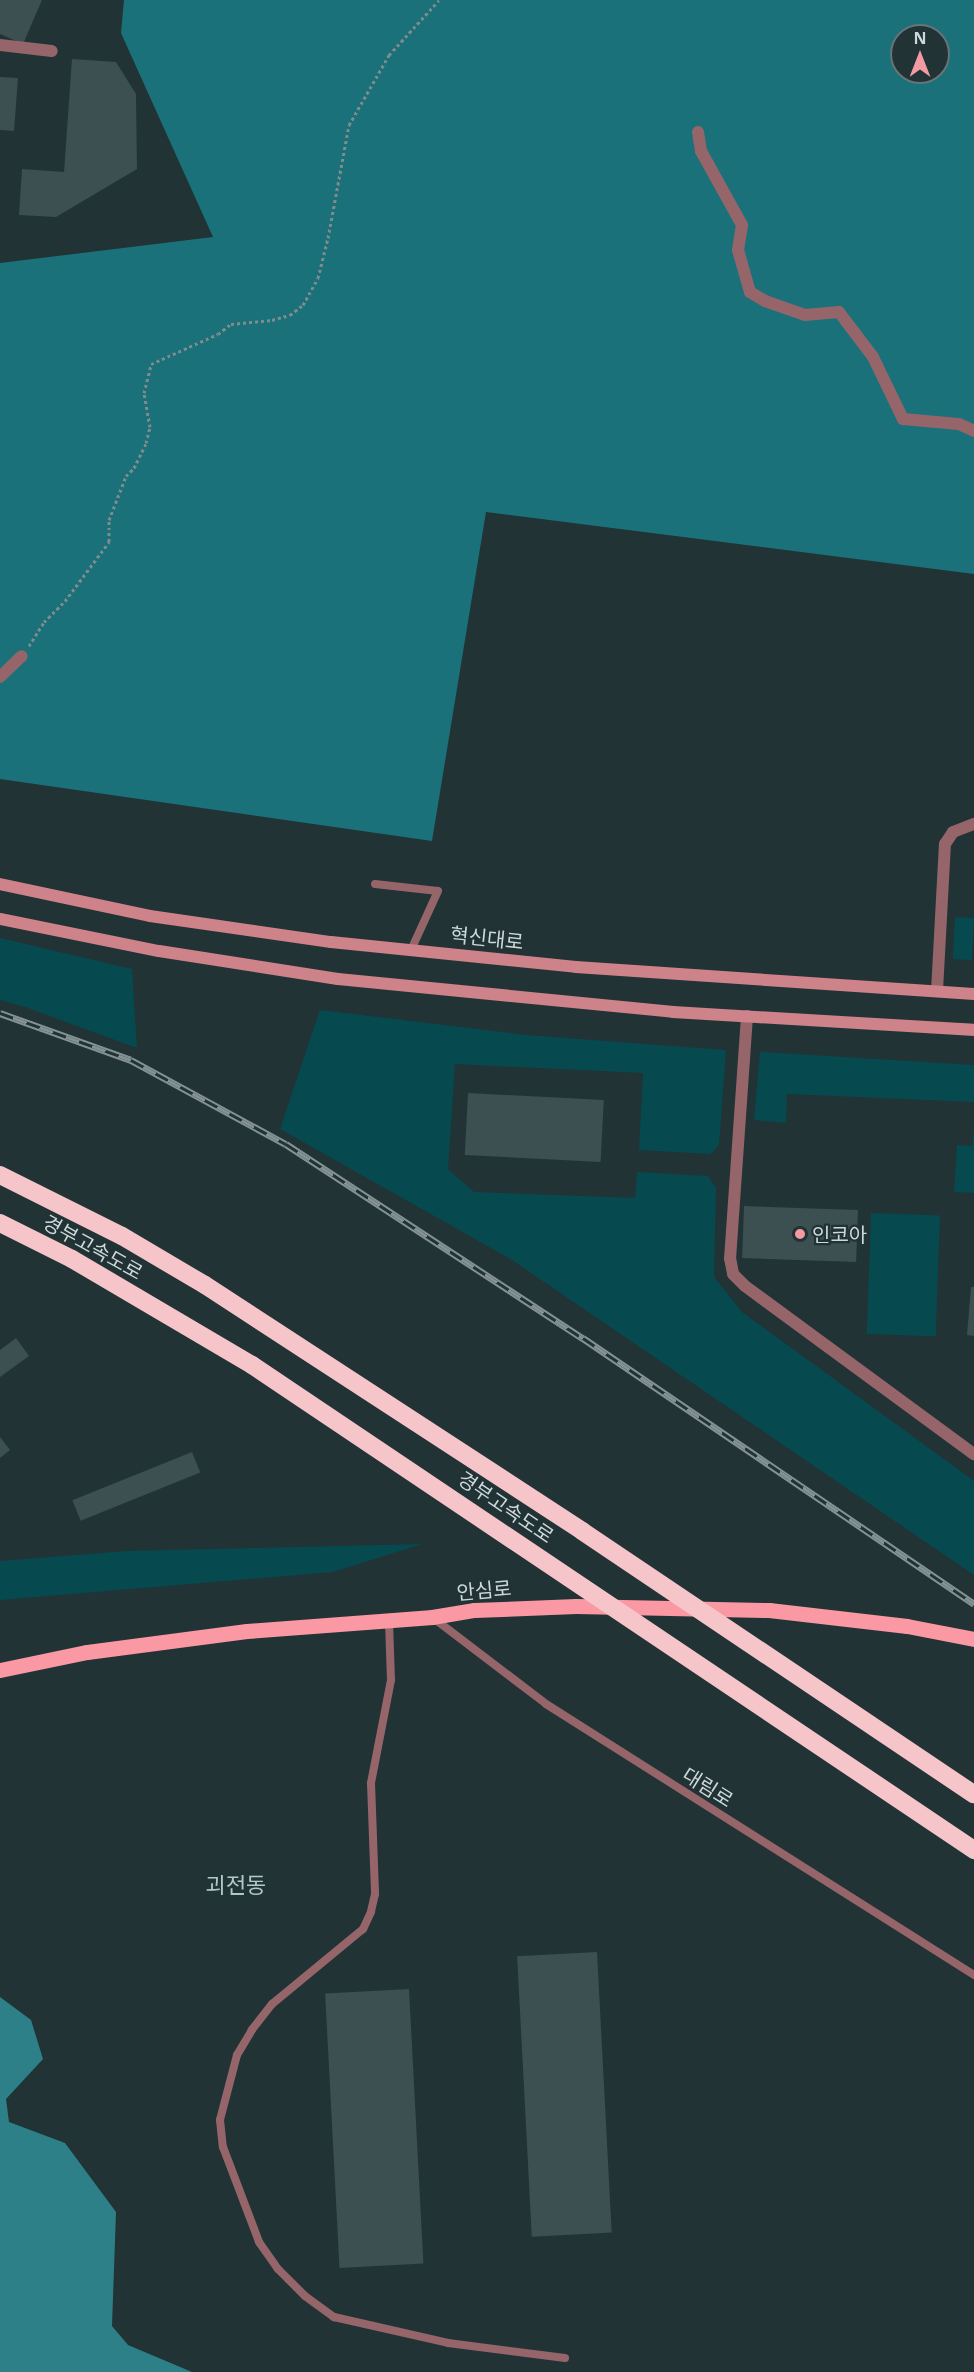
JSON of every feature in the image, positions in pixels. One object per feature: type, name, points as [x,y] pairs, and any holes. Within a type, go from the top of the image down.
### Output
[{"type":"highway","name":"경부고속도로","points":[[0,1175],[122,1236],[205,1285],[582,1531],[974,1794]]},
{"type":"highway","name":"경부고속도로","points":[[0,1223],[72,1259],[252,1365],[974,1850]]},
{"type":"main road","name":"혁신대로","points":[[0,884],[150,916],[331,942],[576,967],[974,994]]},
{"type":"main road","points":[[0,919],[159,951],[338,979],[673,1012],[974,1030]]},
{"type":"main road","name":"안심로","points":[[0,1670],[87,1653],[247,1631],[389,1621],[474,1610],[576,1606],[769,1610],[907,1626],[974,1638]]},
{"type":"street","points":[[0,45],[52,51]]},
{"type":"street","points":[[698,132],[701,151],[742,225],[738,250],[750,292],[765,301],[805,315],[839,312],[873,357],[903,419],[949,423],[974,431]]},
{"type":"street","points":[[0,676],[22,656]]},
{"type":"street","points":[[938,991],[945,844],[953,832],[974,824]]},
{"type":"street","points":[[747,1016],[730,1258],[733,1274],[745,1286],[974,1454]]},
{"type":"lane","points":[[375,884],[438,891],[411,950]]},
{"type":"lane","name":"대림로","points":[[432,1617],[546,1704],[974,1975]]},
{"type":"lane","points":[[389,1621],[391,1680],[371,1783],[375,1894],[371,1912],[363,1929],[272,2004],[252,2030],[237,2055],[220,2120],[223,2147],[259,2242],[278,2269],[305,2296],[334,2317],[448,2343],[565,2358]]},
{"type":"path","points":[[22,656],[44,622],[65,601],[109,542],[109,520],[126,476],[134,468],[142,451],[150,427],[144,393],[151,364],[218,334],[231,324],[272,320],[290,315],[303,304],[318,278],[349,125],[389,55],[439,0]]},
{"type":"shaded area","points":[[124,0],[974,0],[974,574],[486,512],[432,841],[0,779],[0,263],[213,237],[121,33]]},
{"type":"shaded area","points":[[955,917],[974,918],[972,960],[953,959]]},
{"type":"shaded area","points":[[0,938],[132,969],[137,1048],[0,1000]]},
{"type":"shaded area","points":[[320,1010],[526,1035],[726,1050],[719,1145],[710,1154],[639,1150],[643,1073],[455,1064],[448,1169],[474,1192],[635,1198],[637,1172],[708,1176],[716,1188],[714,1277],[742,1312],[974,1481],[974,1575],[512,1260],[280,1129]]},
{"type":"shaded area","points":[[760,1052],[974,1065],[974,1102],[787,1094],[786,1123],[754,1120]]},
{"type":"shaded area","points":[[974,1127],[974,1193],[954,1192],[957,1145],[972,1146]]},
{"type":"shaded area","points":[[871,1213],[940,1215],[936,1336],[867,1334]]},
{"type":"shaded area","points":[[422,1544],[333,1572],[0,1600],[0,1561],[126,1551]]},
{"type":"shaded area","points":[[0,1997],[31,2020],[43,2059],[6,2099],[9,2122],[65,2143],[116,2212],[112,2326],[128,2345],[192,2372],[0,2372]]},
{"type":"building","points":[[0,0],[42,0],[23,44],[0,34]]},
{"type":"building","points":[[72,59],[116,62],[136,94],[137,169],[56,217],[19,215],[22,169],[64,172]]},
{"type":"building","points":[[0,77],[18,78],[14,131],[0,130]]},
{"type":"building","points":[[468,1093],[604,1100],[601,1162],[465,1155]]},
{"type":"building","name":"인코아","points":[[744,1206],[858,1210],[856,1262],[742,1258]]},
{"type":"building","points":[[971,1287],[974,1287],[974,1336],[967,1335]]},
{"type":"building","points":[[16,1338],[29,1356],[0,1377],[0,1350]]},
{"type":"building","points":[[0,1437],[10,1450],[0,1458]]},
{"type":"building","points":[[192,1452],[200,1472],[81,1521],[72,1500]]},
{"type":"building","points":[[597,1952],[612,2233],[532,2237],[517,1956]]},
{"type":"building","points":[[409,1989],[423,2264],[340,2268],[325,1993]]},
{"type":"railway","points":[[0,1013],[131,1060],[286,1144],[583,1338],[974,1604]]},
{"type":"place","name":"인코아","points":[[800,1234]]},
{"type":"district","name":"괴전동","points":[[236,1885]]}]
